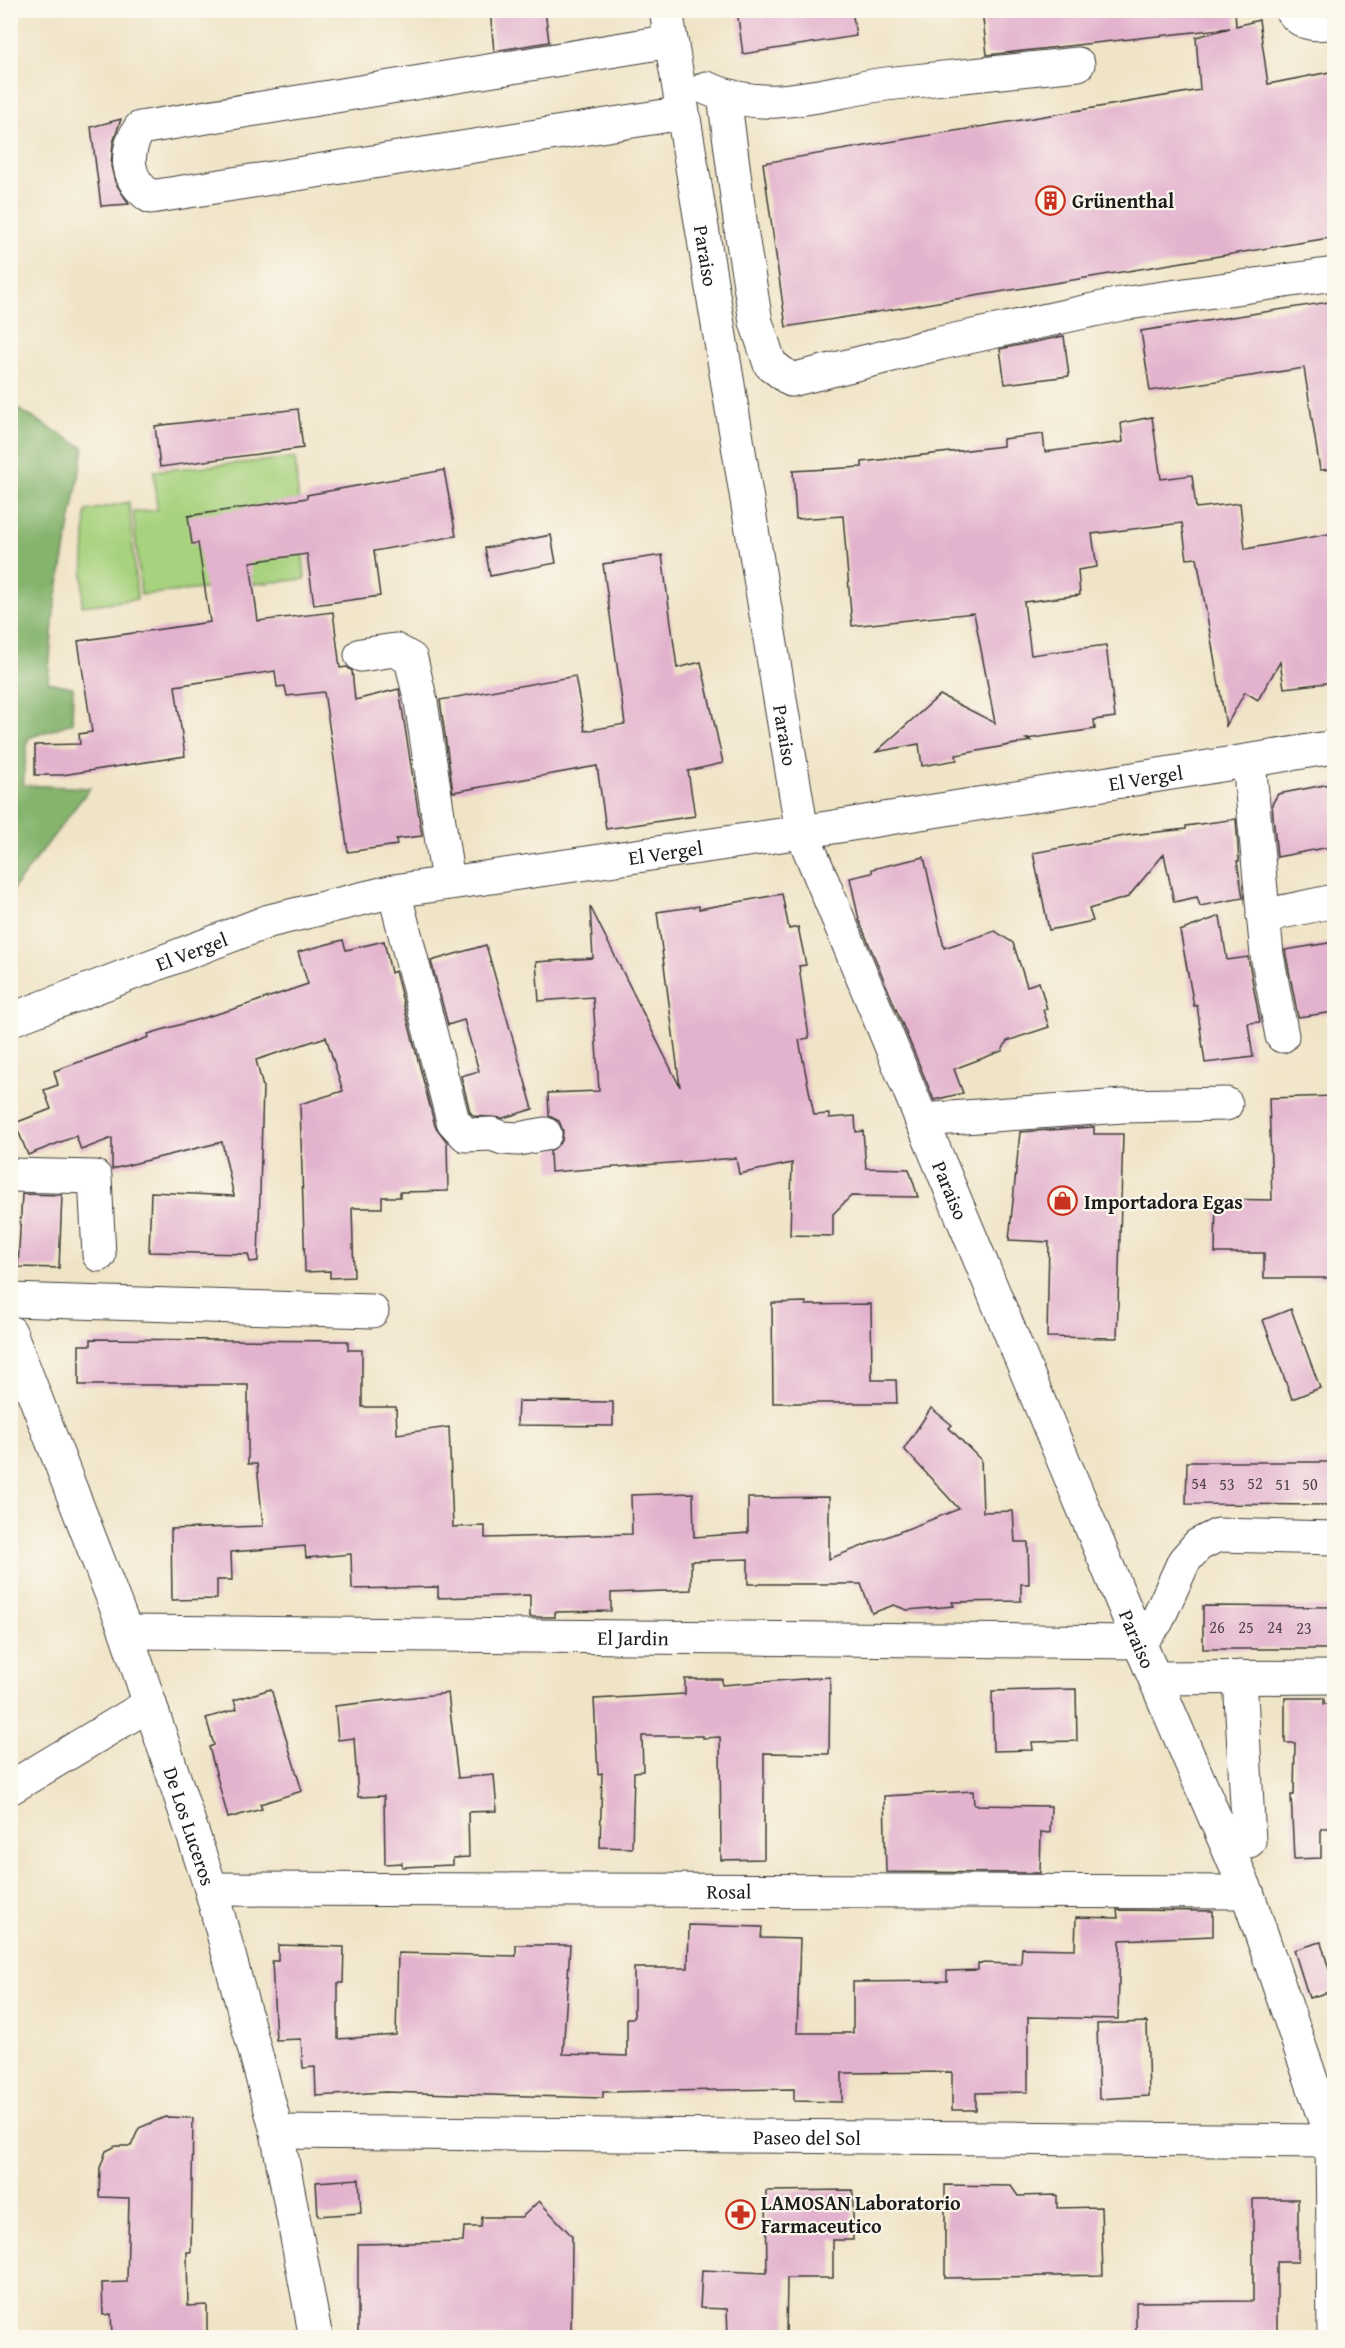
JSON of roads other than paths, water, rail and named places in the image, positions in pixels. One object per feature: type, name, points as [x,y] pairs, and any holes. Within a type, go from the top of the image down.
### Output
[{"type":"street","points":[[1290,10],[1297,19],[1312,25],[1335,22]]},
{"type":"street","points":[[667,18],[140,128],[131,142],[130,169],[138,189],[151,197],[683,113]]},
{"type":"street","name":"Paraiso","points":[[667,18],[802,832],[1139,1642],[1247,1892],[1334,2141],[1334,2337]]},
{"type":"street","points":[[677,75],[724,95],[752,102],[795,100],[882,85],[1078,64]]},
{"type":"street","points":[[724,95],[742,236],[756,322],[770,364],[791,380],[941,343],[1121,304],[1335,274]]},
{"type":"street","points":[[361,655],[395,650],[411,659],[421,702],[448,882]]},
{"type":"street","name":"El Vergel","points":[[10,1020],[269,921],[394,891],[802,832],[1335,747]]},
{"type":"street","points":[[1249,761],[1267,955],[1282,1036]]},
{"type":"street","points":[[394,891],[453,1121],[466,1135],[492,1134],[503,1138],[518,1139],[545,1134]]},
{"type":"street","points":[[1263,916],[1334,901]]},
{"type":"street","points":[[921,1120],[1123,1106],[1226,1104]]},
{"type":"street","points":[[10,1175],[95,1177],[99,1255]]},
{"type":"street","points":[[10,1300],[372,1311]]},
{"type":"street","name":"De Los Luceros","points":[[10,1332],[126,1632],[211,1889],[277,2132],[316,2337]]},
{"type":"street","points":[[1139,1642],[1157,1621],[1184,1561],[1198,1545],[1218,1535],[1335,1538]]},
{"type":"street","name":"El Jardin","points":[[126,1632],[1139,1642]]},
{"type":"street","points":[[1240,1677],[1249,1841]]},
{"type":"street","points":[[1155,1678],[1335,1677]]},
{"type":"street","points":[[10,1788],[150,1704]]},
{"type":"street","name":"Rosal","points":[[211,1889],[1247,1892]]},
{"type":"street","name":"Paseo del Sol","points":[[277,2132],[1334,2141]]},
{"type":"place","name":"Grünenthal","points":[[1051,200]]},
{"type":"place","name":"Importadora Egas","points":[[1063,1201]]},
{"type":"place","name":"LAMOSAN Laboratorio Farmaceutico","points":[[740,2214]]}]
